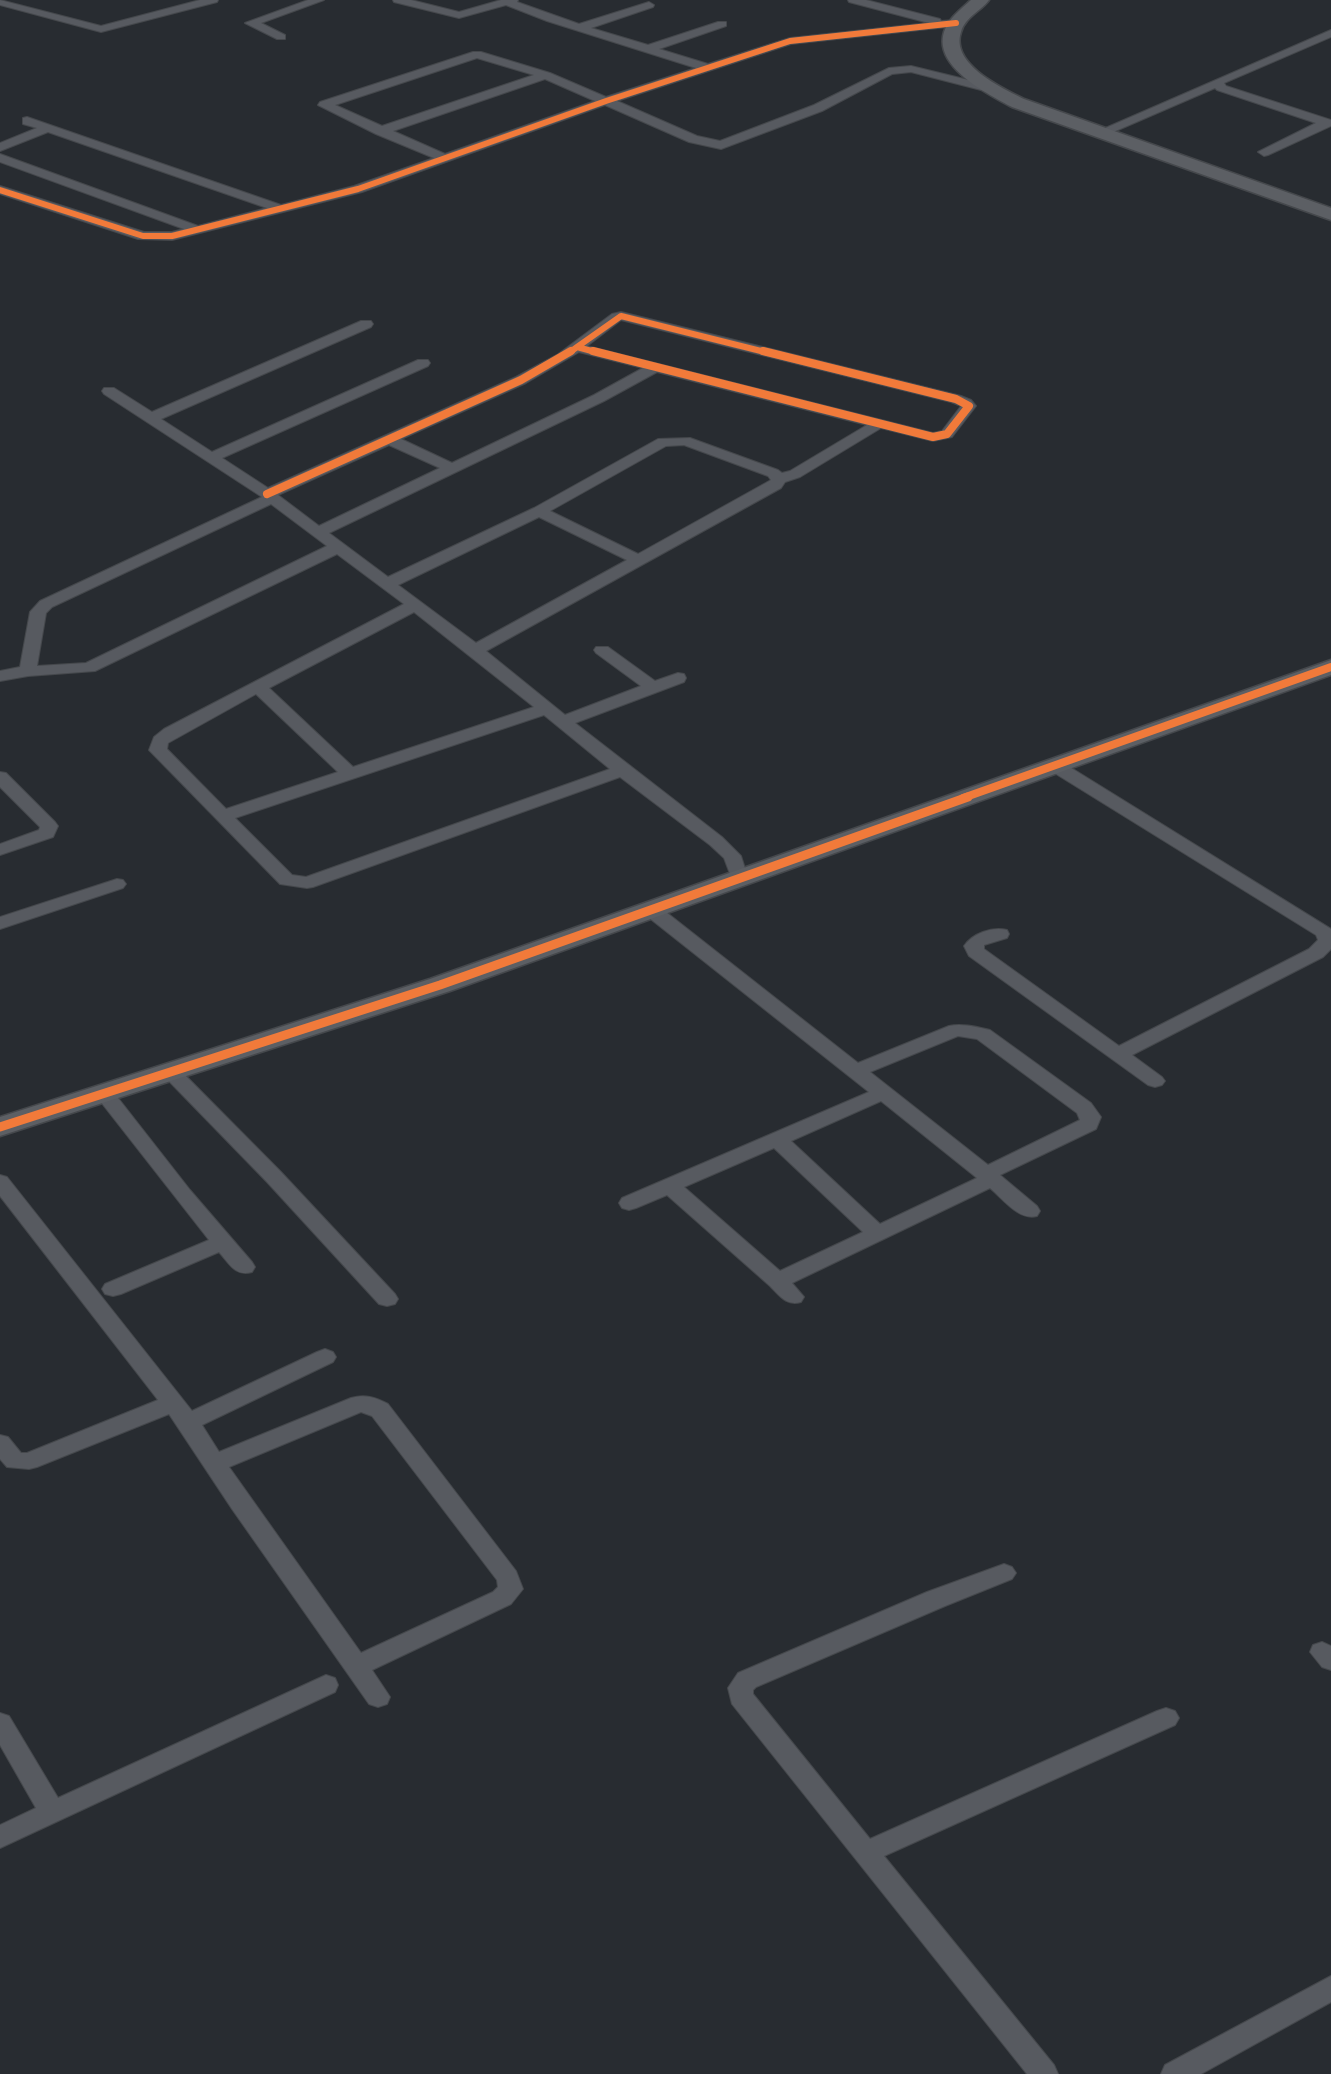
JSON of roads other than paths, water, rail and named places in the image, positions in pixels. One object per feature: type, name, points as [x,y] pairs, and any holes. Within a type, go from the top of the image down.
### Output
[{"type":"street","points":[[0,2],[101,29],[213,0]]},
{"type":"street","points":[[281,37],[251,23],[319,0]]},
{"type":"street","points":[[398,0],[459,15],[510,1],[579,28],[706,67]]},
{"type":"street","points":[[853,0],[951,23]]},
{"type":"street","points":[[0,190],[143,236],[172,237],[195,229],[332,197],[771,46],[805,38],[951,23],[981,0]]},
{"type":"street","points":[[579,28],[649,5]]},
{"type":"street","points":[[951,23],[950,39],[957,63],[988,88],[1018,103],[1331,214]]},
{"type":"street","points":[[648,49],[722,24]]},
{"type":"street","points":[[1100,133],[1331,33]]},
{"type":"street","points":[[447,159],[324,105],[471,55],[485,55],[546,75],[693,139],[717,146],[801,115],[898,68],[911,69],[988,88]]},
{"type":"street","points":[[380,131],[546,75]]},
{"type":"street","points":[[1218,82],[1221,88],[1327,123],[1264,152]]},
{"type":"street","points":[[27,121],[281,209]]},
{"type":"street","points":[[0,147],[48,128]]},
{"type":"street","points":[[0,158],[195,229]]},
{"type":"street","points":[[27,671],[38,612],[46,604],[389,439],[545,368],[617,317],[626,316],[956,399],[969,406],[947,434],[933,437],[576,347]]},
{"type":"street","points":[[151,418],[366,324]]},
{"type":"street","points":[[213,457],[423,363]]},
{"type":"street","points":[[319,532],[599,398],[654,368]]},
{"type":"street","points":[[110,391],[270,496],[475,650],[622,770],[724,849],[732,856],[739,878]]},
{"type":"street","points":[[475,650],[776,485],[779,479],[795,474],[878,424]]},
{"type":"street","points":[[389,439],[451,468]]},
{"type":"street","points":[[387,584],[539,511],[663,442],[685,441],[773,473],[779,479]]},
{"type":"street","points":[[539,511],[638,560]]},
{"type":"street","points":[[0,676],[27,671],[89,668],[338,546]]},
{"type":"street","points":[[414,605],[170,733],[160,741],[158,750],[286,880],[307,883],[622,770]]},
{"type":"street","points":[[602,650],[654,688]]},
{"type":"street","points":[[0,1127],[440,985],[1331,667]]},
{"type":"street","points":[[564,722],[678,678]]},
{"type":"street","points":[[259,688],[349,773]]},
{"type":"street","points":[[223,816],[548,708]]},
{"type":"street","points":[[1054,765],[1324,932],[1329,941],[1316,952],[1119,1054]]},
{"type":"street","points":[[0,777],[49,826],[47,833],[0,850]]},
{"type":"street","points":[[0,923],[117,884]]},
{"type":"street","points":[[650,909],[1030,1210]]},
{"type":"street","points":[[1000,934],[977,941],[973,946],[976,952],[1155,1081]]},
{"type":"street","points":[[778,1281],[989,1177],[1089,1124],[1091,1117],[1084,1108],[983,1034],[971,1030],[957,1030],[855,1071]]},
{"type":"street","points":[[171,1072],[274,1177],[387,1299]]},
{"type":"street","points":[[629,1203],[883,1093]]},
{"type":"street","points":[[104,1094],[136,1137],[244,1266]]},
{"type":"street","points":[[778,1140],[877,1233]]},
{"type":"street","points":[[0,1182],[188,1422],[214,1464],[378,1697]]},
{"type":"street","points":[[670,1186],[778,1281],[793,1297]]},
{"type":"street","points":[[113,1289],[223,1242]]},
{"type":"street","points":[[188,1422],[326,1358]]},
{"type":"street","points":[[0,1443],[15,1461],[29,1461],[173,1403]]},
{"type":"street","points":[[214,1464],[358,1404],[370,1404],[380,1410],[508,1577],[511,1589],[502,1598],[357,1665]]},
{"type":"street","points":[[1004,1573],[747,1680],[740,1688],[741,1697],[1044,2074]]},
{"type":"street","points":[[0,1837],[326,1685]]},
{"type":"street","points":[[865,1853],[1166,1718]]},
{"type":"street","points":[[0,1723],[52,1812]]},
{"type":"street","points":[[1186,2072],[1330,1990]]}]
